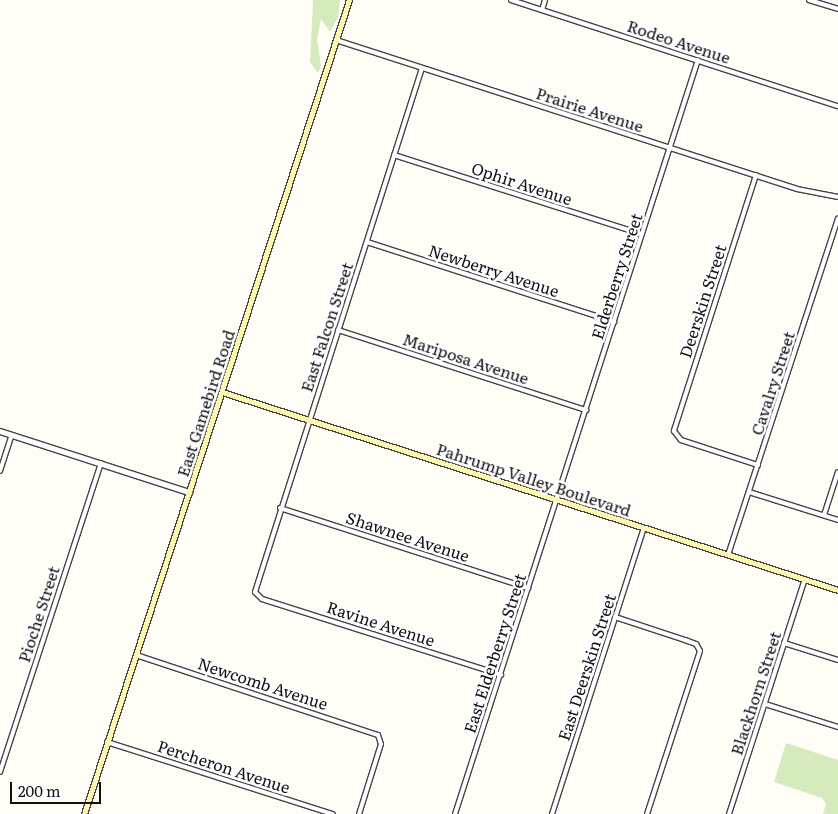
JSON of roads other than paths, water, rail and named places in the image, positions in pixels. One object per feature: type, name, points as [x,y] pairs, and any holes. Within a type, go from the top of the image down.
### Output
[{"type":"main road","name":"East Gamebird Road","points":[[84,814],[349,0]]},
{"type":"main road","name":"Pahrump Valley Boulevard","points":[[222,392],[838,590]]},
{"type":"street","name":"Rodeo Avenue","points":[[511,0],[838,106]]},
{"type":"street","points":[[542,10],[545,0]]},
{"type":"street","points":[[809,0],[838,9]]},
{"type":"street","name":"Prairie Avenue","points":[[336,40],[800,190],[838,197]]},
{"type":"street","name":"Elderberry Street","points":[[557,500],[698,60]]},
{"type":"street","name":"East Falcon Street","points":[[255,594],[280,508],[422,68]]},
{"type":"street","name":"Ophir Avenue","points":[[394,155],[642,234]]},
{"type":"street","name":"Deerskin Street","points":[[756,175],[674,426],[675,434],[686,442],[758,465]]},
{"type":"street","name":"Cavalry Street","points":[[728,555],[838,218]]},
{"type":"street","name":"Newberry Avenue","points":[[367,242],[614,322]]},
{"type":"street","name":"Mariposa Avenue","points":[[338,330],[586,410]]},
{"type":"street","points":[[0,431],[190,492]]},
{"type":"street","points":[[0,471],[12,434]]},
{"type":"street","name":"Pioche Street","points":[[0,772],[101,463]]},
{"type":"street","points":[[824,515],[838,472]]},
{"type":"street","points":[[749,492],[838,520]]},
{"type":"street","name":"East Elderberry Street","points":[[456,814],[557,500]]},
{"type":"street","name":"Shawnee Avenue","points":[[280,508],[528,588]]},
{"type":"street","name":"East Deerskin Street","points":[[552,814],[644,528]]},
{"type":"street","name":"Blackhorn Street","points":[[729,814],[805,580]]},
{"type":"street","name":"Ravine Avenue","points":[[255,594],[262,599],[500,674]]},
{"type":"street","points":[[615,617],[699,648],[700,653],[647,814]]},
{"type":"street","points":[[784,643],[838,660]]},
{"type":"street","name":"Newcomb Avenue","points":[[136,655],[375,732],[380,738],[359,814]]},
{"type":"street","points":[[765,704],[838,727]]},
{"type":"street","name":"Percheron Avenue","points":[[107,742],[333,814]]}]
